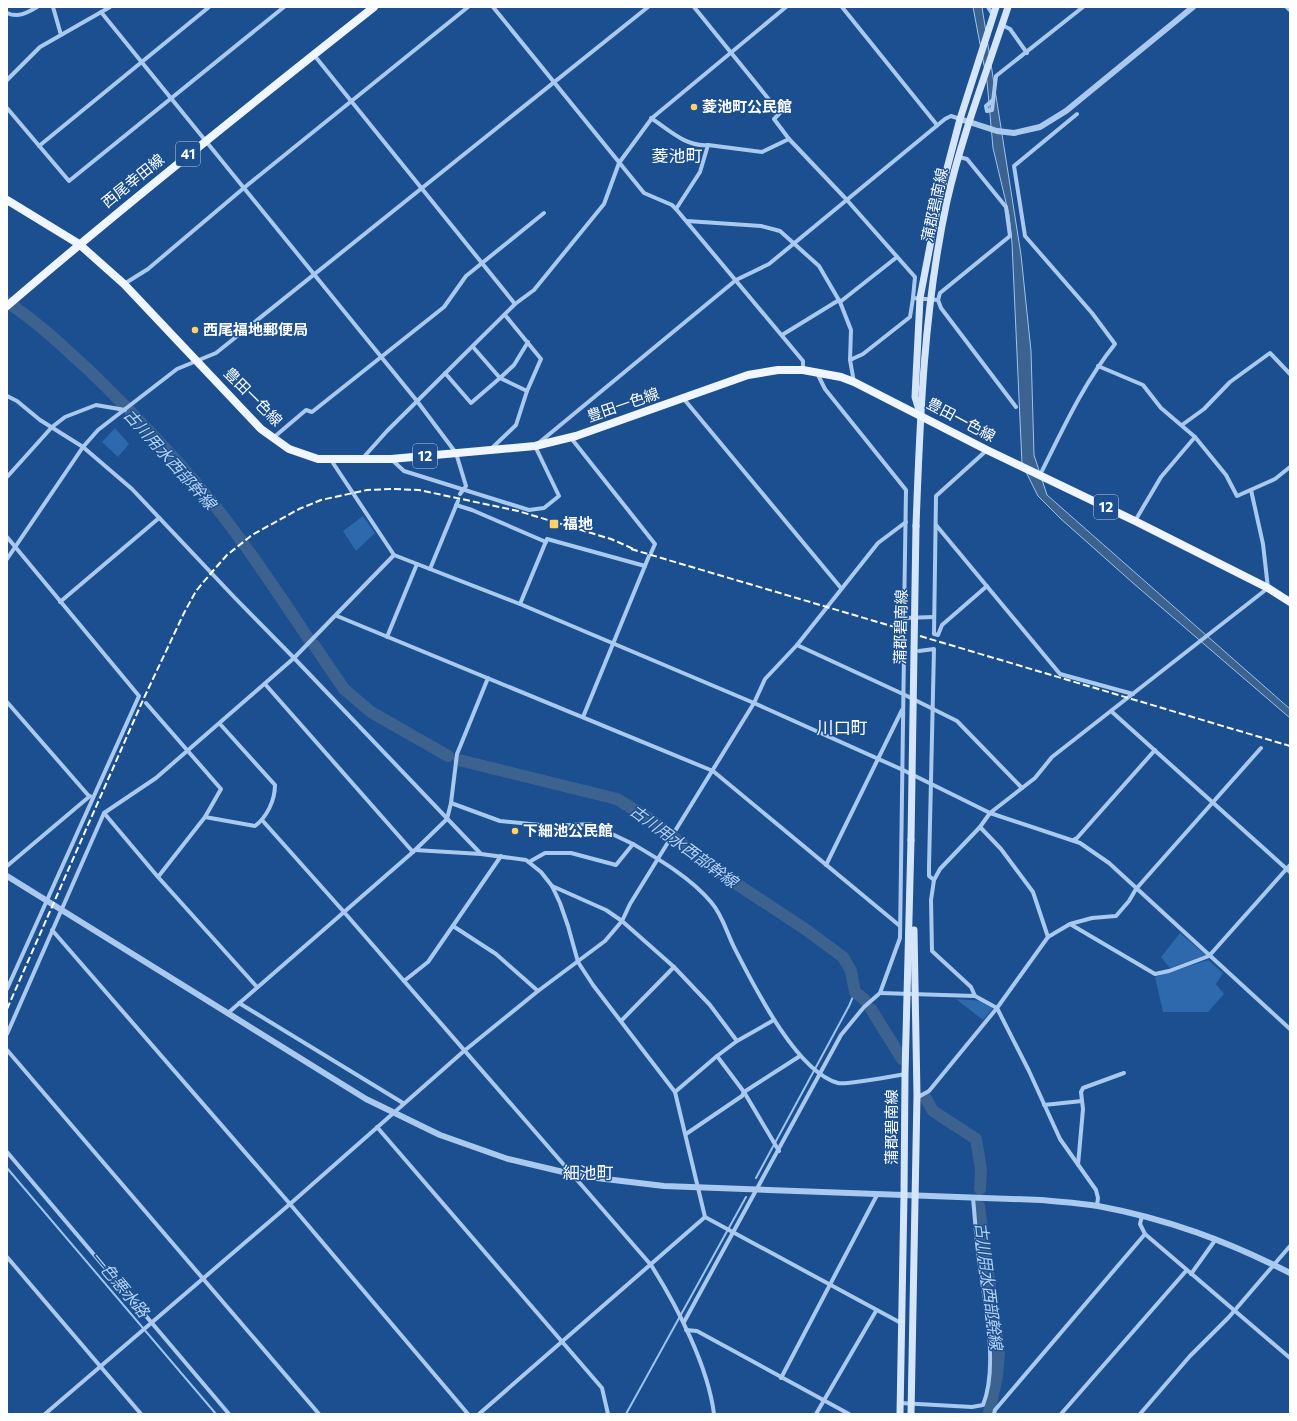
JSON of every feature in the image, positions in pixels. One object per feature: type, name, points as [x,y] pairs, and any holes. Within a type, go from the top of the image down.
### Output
[{"type":"main road","name":"西尾幸田線","points":[[7,306],[79,244],[206,140],[374,7]]},
{"type":"main road","name":"蒲郡碧南線","points":[[920,414],[915,396],[917,298],[939,198],[960,120],[996,7]]},
{"type":"main road","name":"蒲郡碧南線","points":[[911,1414],[917,1096],[911,994],[911,840],[916,526],[920,414],[929,300],[947,200],[959,157],[1008,7]]},
{"type":"main road","name":"豊田一色線","points":[[7,200],[79,244],[124,284],[260,429],[289,449],[318,459],[391,459],[491,448],[535,446],[571,437],[748,375],[778,370],[803,370],[854,382],[920,414],[987,450],[1135,521],[1289,600]]},
{"type":"main road","name":"蒲郡碧南線","points":[[900,1414],[905,1074],[911,994]]},
{"type":"street","points":[[7,13],[14,16],[26,14],[37,7]]},
{"type":"street","points":[[52,7],[61,35]]},
{"type":"street","points":[[7,80],[40,47],[110,7]]},
{"type":"street","points":[[39,146],[209,7]]},
{"type":"street","points":[[7,108],[69,181],[284,7]]},
{"type":"street","points":[[124,284],[148,269],[245,187],[468,7]]},
{"type":"street","points":[[493,7],[644,193],[672,205],[687,221],[803,361],[803,370]]},
{"type":"street","points":[[7,559],[83,447],[98,430],[177,369],[216,353],[422,190],[648,7]]},
{"type":"street","points":[[694,7],[780,113],[774,119],[789,139],[846,199],[915,277],[917,298],[910,317],[864,354],[850,360]]},
{"type":"street","points":[[361,459],[371,447],[515,304],[534,290],[604,204],[619,163],[651,118],[786,7]]},
{"type":"street","points":[[842,7],[937,125]]},
{"type":"street","points":[[988,7],[994,15]]},
{"type":"street","points":[[993,100],[996,76],[1027,53],[1083,7]]},
{"type":"street","points":[[391,459],[404,471],[529,510],[544,508],[559,496],[535,446],[736,280],[769,264],[937,125],[951,116],[997,131],[1014,133],[1040,127],[1066,111],[1193,7]]},
{"type":"street","points":[[101,12],[418,401],[456,453],[466,486],[460,494]]},
{"type":"street","points":[[1002,25],[1010,29],[1027,53]]},
{"type":"street","points":[[314,55],[515,304]]},
{"type":"street","points":[[1040,475],[1082,391],[1098,366],[1115,344],[1092,313],[1025,236],[1014,166],[1077,114]]},
{"type":"street","points":[[651,118],[687,142],[700,146],[708,145],[762,152],[789,139]]},
{"type":"street","points":[[676,209],[700,172],[708,145]]},
{"type":"street","points":[[959,157],[967,159],[1006,207],[1010,236],[940,293],[938,300],[941,308],[1016,407]]},
{"type":"street","points":[[273,438],[306,410],[312,412],[444,307],[466,276],[544,213]]},
{"type":"street","points":[[687,221],[762,226],[780,231],[819,266],[840,301],[851,330],[850,360],[854,382]]},
{"type":"street","points":[[782,335],[840,301],[897,257]]},
{"type":"street","points":[[917,298],[938,300]]},
{"type":"street","points":[[491,448],[516,425],[527,391],[541,359],[505,314]]},
{"type":"street","points":[[445,373],[471,403],[514,365],[528,342]]},
{"type":"street","points":[[472,347],[500,378],[527,391]]},
{"type":"street","points":[[1182,425],[1204,409],[1230,382],[1270,353],[1290,374]]},
{"type":"street","points":[[1098,366],[1143,385],[1161,408],[1195,437],[1226,475],[1237,496],[1275,479],[1290,467]]},
{"type":"street","points":[[816,372],[825,389],[906,490],[904,618],[934,617]]},
{"type":"street","points":[[7,396],[17,400],[40,420],[83,447],[132,489],[481,854]]},
{"type":"street","points":[[683,398],[841,588]]},
{"type":"street","points":[[7,477],[52,427],[65,416],[96,405],[125,410]]},
{"type":"street","points":[[571,437],[655,544],[582,717]]},
{"type":"street","points":[[1135,521],[1161,477],[1195,437]]},
{"type":"street","points":[[987,450],[936,496],[934,634],[938,635],[942,626],[987,586]]},
{"type":"street","points":[[331,460],[394,555],[520,604],[754,703],[903,770],[990,813],[1080,843],[1109,863],[1290,1029]]},
{"type":"street","points":[[975,996],[971,987],[932,952],[931,900],[934,880],[940,869],[980,827],[990,813],[1035,778],[1052,757],[1268,588],[1263,544],[1251,490]]},
{"type":"street","points":[[430,569],[457,503],[546,542]]},
{"type":"street","points":[[60,602],[159,518]]},
{"type":"street","points":[[45,1414],[290,1204],[403,1103],[464,1051],[538,991],[605,941],[622,921],[630,904],[657,858],[713,771],[754,703],[765,679],[797,645],[878,543],[906,522]]},
{"type":"street","points":[[936,525],[1060,674],[1133,694]]},
{"type":"street","points":[[7,537],[139,696],[91,796],[7,989]]},
{"type":"street","points":[[520,604],[547,539],[646,566]]},
{"type":"street","points":[[7,1034],[104,813],[156,778],[265,684],[337,616],[394,555]]},
{"type":"street","points":[[387,637],[417,564]]},
{"type":"street","points":[[337,616],[713,771],[900,926]]},
{"type":"street","points":[[797,645],[904,694],[957,721],[1022,788]]},
{"type":"street","points":[[919,651],[934,649],[929,784],[929,867],[930,876],[934,880]]},
{"type":"street","points":[[683,1321],[732,1232],[758,1189],[778,1149],[841,1035],[864,1007],[880,993],[900,938],[904,652]]},
{"type":"street","points":[[228,1013],[414,851],[447,819],[452,803],[457,754],[488,678]]},
{"type":"street","points":[[265,684],[414,851],[501,856],[530,862],[541,872],[552,886],[568,926],[578,962],[675,1092],[705,1217],[831,1284],[876,1311],[901,1323]]},
{"type":"street","points":[[7,702],[91,796]]},
{"type":"street","points":[[146,703],[186,751],[221,788],[205,817],[158,877]]},
{"type":"street","points":[[826,865],[903,708]]},
{"type":"street","points":[[1070,924],[1155,974],[1169,971],[1209,956],[1289,869],[1111,711]]},
{"type":"street","points":[[205,817],[255,826],[262,820],[275,796],[275,785],[220,724]]},
{"type":"street","points":[[917,1096],[929,1091],[997,1008],[1048,936],[1070,924],[1092,918],[1116,916],[1136,889],[1261,748]]},
{"type":"street","points":[[1072,840],[1077,838],[1155,750]]},
{"type":"street","points":[[7,866],[91,796]]},
{"type":"street","points":[[452,803],[500,821],[551,826],[591,824],[633,844],[657,858],[690,882],[712,903],[726,924],[735,950],[774,1020],[800,1056],[811,1066],[839,1084],[905,1074]]},
{"type":"street","points":[[104,813],[158,877],[257,987]]},
{"type":"street","points":[[262,820],[651,1265],[683,1321],[704,1373],[712,1399],[714,1414]]},
{"type":"street","points":[[980,827],[1001,849],[1033,892],[1048,936]]},
{"type":"street","points":[[530,862],[545,853],[571,853],[616,865],[633,844]]},
{"type":"street","points":[[404,981],[428,962],[501,856]]},
{"type":"street","points":[[7,876],[317,1069],[392,1113],[465,1145],[508,1159],[572,1175],[613,1181],[698,1187],[877,1195],[1041,1200],[1096,1206],[1171,1223],[1237,1247],[1290,1273]]},
{"type":"street","points":[[552,886],[606,910],[622,921],[674,967],[710,1005],[737,1041]]},
{"type":"street","points":[[453,926],[496,954],[538,991]]},
{"type":"street","points":[[52,930],[290,1204],[468,1414]]},
{"type":"street","points":[[621,1020],[674,967]]},
{"type":"street","points":[[880,993],[975,996],[997,1008],[1029,1071],[1060,1139],[1096,1190],[1098,1198],[1096,1206]]},
{"type":"street","points":[[239,1003],[403,1103]]},
{"type":"street","points":[[675,1092],[737,1041],[774,1020]]},
{"type":"street","points":[[7,1050],[319,1414]]},
{"type":"street","points":[[717,1056],[744,1092],[778,1149]]},
{"type":"street","points":[[686,1134],[742,1096],[744,1092],[800,1056]]},
{"type":"street","points":[[1078,1165],[1083,1109],[1081,1092],[1083,1088],[1124,1073]]},
{"type":"street","points":[[1044,1105],[1082,1101]]},
{"type":"street","points":[[377,1127],[602,1388],[608,1414]]},
{"type":"street","points":[[7,1152],[229,1414]]},
{"type":"street","points":[[781,1378],[877,1195]]},
{"type":"street","points":[[900,1403],[972,1407],[983,1405],[987,1395],[990,1346],[977,1247],[974,1198]]},
{"type":"street","points":[[1142,1216],[1140,1224],[1145,1234],[1186,1271],[1290,1358]]},
{"type":"street","points":[[479,1414],[705,1217]]},
{"type":"street","points":[[994,1414],[995,1410],[1145,1234]]},
{"type":"street","points":[[1191,1274],[1216,1239]]},
{"type":"street","points":[[1140,1414],[1190,1356],[1234,1310],[1290,1246]]},
{"type":"street","points":[[7,1256],[141,1414]]},
{"type":"street","points":[[1061,1414],[1186,1271]]},
{"type":"street","points":[[816,1414],[876,1311]]},
{"type":"street","points":[[686,1330],[697,1331],[849,1414]]},
{"type":"shaded area","points":[[973,7],[982,7],[1021,255],[1031,351],[1034,455],[1047,495],[1290,709],[1290,718],[1061,519],[1038,496],[1022,464],[1012,243],[1009,215],[993,148],[987,81]]},
{"type":"shaded area","points":[[115,428],[129,444],[118,457],[102,442]]},
{"type":"shaded area","points":[[363,516],[375,533],[356,551],[343,531]]},
{"type":"shaded area","points":[[1180,933],[1206,955],[1170,968],[1161,957]]},
{"type":"shaded area","points":[[1208,960],[1223,973],[1216,984],[1224,994],[1208,1012],[1163,1012],[1155,977]]},
{"type":"shaded area","points":[[956,999],[983,1001],[993,1008],[983,1020]]},
{"type":"waterway","name":"古川用水西部幹線","points":[[7,302],[42,328],[95,376],[148,429],[214,504],[269,580],[308,638]]},
{"type":"waterway","name":"古川用水西部幹線","points":[[314,645],[344,689],[371,712],[448,756]]},
{"type":"waterway","name":"古川用水西部幹線","points":[[459,760],[617,799],[650,819],[717,871],[805,929],[843,957],[851,971],[855,992],[865,1000]]},
{"type":"waterway","points":[[756,1178],[849,1006],[855,992]]},
{"type":"waterway","name":"古川用水西部幹線","points":[[871,1009],[902,1059]]},
{"type":"waterway","name":"古川用水西部幹線","points":[[925,1097],[933,1111],[976,1139],[981,1169],[980,1189]]},
{"type":"waterway","name":"一色悪水路","points":[[7,1168],[216,1414]]},
{"type":"waterway","points":[[626,1414],[746,1197]]},
{"type":"waterway","name":"古川用水西部幹線","points":[[979,1206],[999,1354],[997,1376],[989,1413]]},
{"type":"railway","points":[[7,1009],[143,700],[184,613],[196,591],[212,572],[227,555],[252,535],[299,509],[321,500],[367,490],[419,490],[518,511],[611,539],[636,550]]},
{"type":"railway","points":[[631,549],[908,631]]},
{"type":"railway","points":[[920,636],[1290,746]]},
{"type":"place","name":"菱池町公民館","points":[[694,107]]},
{"type":"place","name":"西尾福地郵便局","points":[[195,330]]},
{"type":"place","name":"福地","points":[[554,524]]},
{"type":"place","name":"下細池公民館","points":[[515,831]]},
{"type":"district","name":"菱池町","points":[[677,156]]},
{"type":"district","name":"川口町","points":[[842,728]]},
{"type":"district","name":"細池町","points":[[588,1173]]}]
